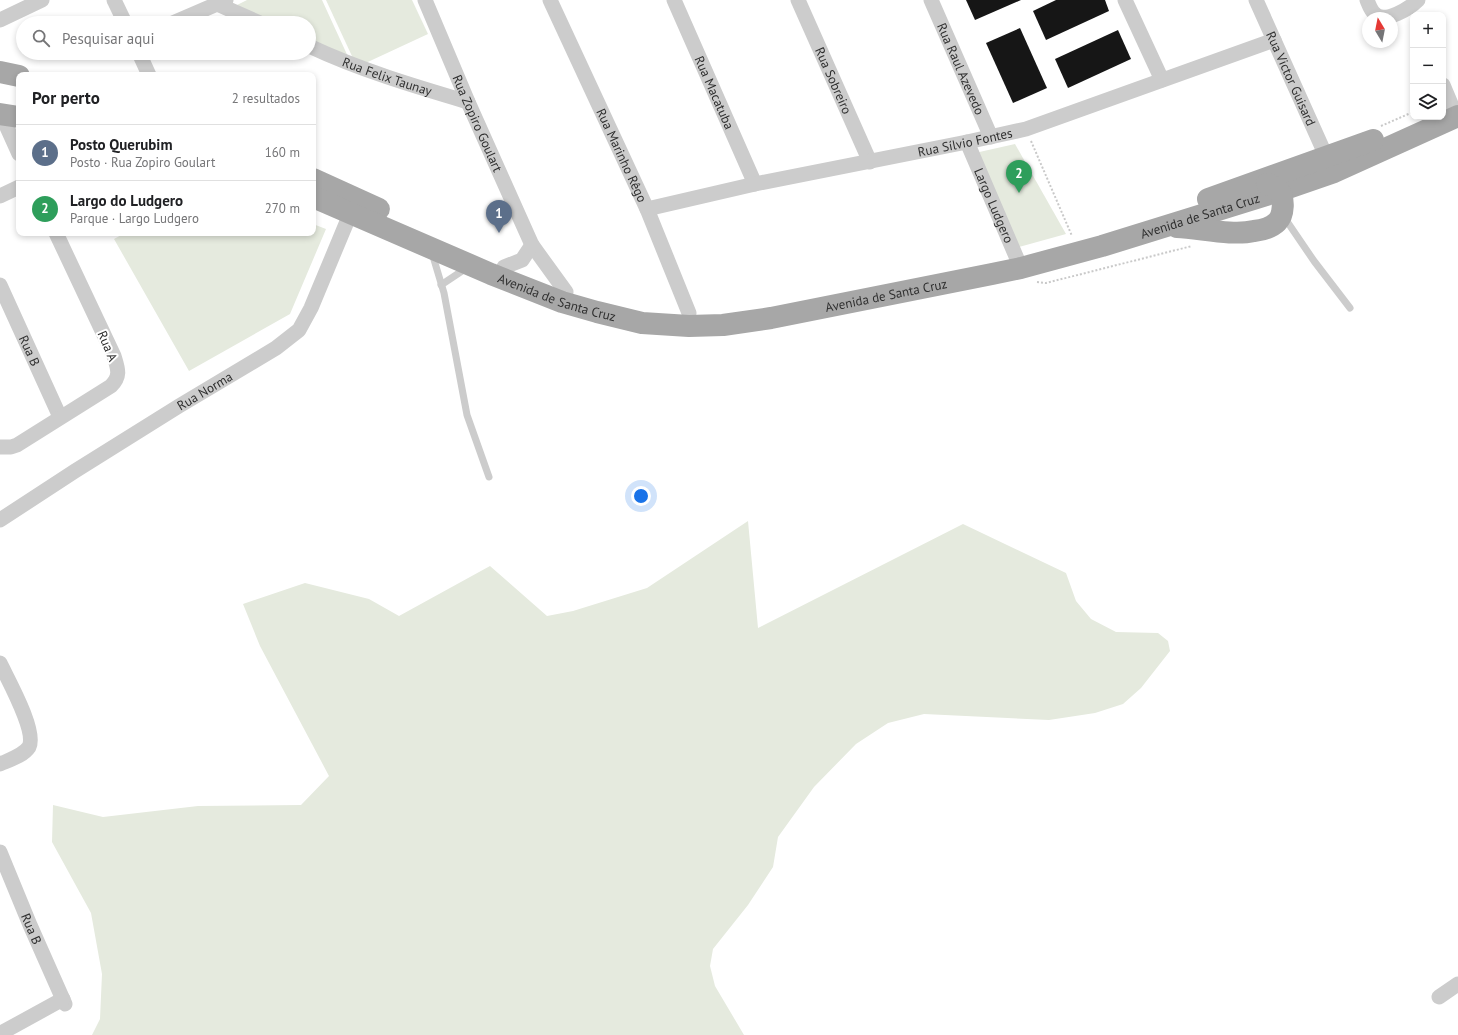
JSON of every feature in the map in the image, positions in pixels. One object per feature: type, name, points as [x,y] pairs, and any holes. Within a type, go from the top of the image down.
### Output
[{"type":"main road","points":[[0,72],[16,75]]},
{"type":"main road","name":"Avenida de Santa Cruz","points":[[316,198],[351,212],[470,265],[562,302],[642,323],[689,326],[723,325],[771,318],[1023,269],[1155,230],[1334,172],[1451,103]]},
{"type":"main road","name":"Avenida de Santa Cruz","points":[[316,180],[504,267],[566,292],[598,302],[640,309],[689,313],[718,313],[758,309],[886,285],[1023,269],[1074,241],[1210,198],[1257,180],[1358,146],[1417,120]]},
{"type":"main road","points":[[1155,230],[1177,227],[1252,232],[1268,228],[1277,222],[1282,214],[1283,203],[1279,191],[1269,184],[1257,180]]},
{"type":"street","points":[[0,20],[42,0]]},
{"type":"street","points":[[114,0],[122,16]]},
{"type":"street","name":"Rua Zopiro Goulart","points":[[425,0],[468,102],[532,246],[566,292]]},
{"type":"street","name":"Rua Macatuba","points":[[674,0],[755,184]]},
{"type":"street","name":"Rua Sobreiro","points":[[798,0],[870,162]]},
{"type":"street","name":"Rua Raul Azevedo","points":[[931,0],[991,137]]},
{"type":"street","points":[[1125,0],[1162,80]]},
{"type":"street","name":"Rua Victor Guisard","points":[[1256,0],[1326,156]]},
{"type":"street","points":[[1367,0],[1372,11],[1376,16],[1380,17],[1392,16],[1413,8]]},
{"type":"street","name":"Rua Marinho Rêgo","points":[[553,1],[647,209],[689,313]]},
{"type":"street","points":[[189,16],[222,2],[247,16]]},
{"type":"street","name":"Rua Sílvio Fontes","points":[[647,209],[755,184],[870,162],[1026,129],[1274,40]]},
{"type":"street","name":"Rua Felix Taunay","points":[[316,50],[335,59],[401,82],[468,102]]},
{"type":"street","points":[[142,60],[148,72]]},
{"type":"street","points":[[7,115],[16,144]]},
{"type":"street","name":"Largo Ludgero","points":[[968,142],[1023,269]]},
{"type":"street","points":[[0,196],[16,188]]},
{"type":"street","name":"Rua Norma","points":[[0,520],[114,446],[276,348],[299,330],[311,308],[351,212]]},
{"type":"street","name":"Rua A","points":[[0,447],[11,447],[17,445],[111,386],[118,375],[114,356],[57,236]]},
{"type":"street","points":[[504,267],[522,260],[532,246]]},
{"type":"street","name":"Rua B","points":[[0,285],[60,417]]},
{"type":"street","points":[[0,663],[27,721],[31,735],[29,746],[23,753],[0,764]]},
{"type":"street","name":"Rua B","points":[[0,852],[64,1002],[2,1031]]},
{"type":"street","points":[[1440,997],[1458,984]]},
{"type":"lane","points":[[1282,214],[1314,261],[1350,308]]},
{"type":"lane","points":[[430,247],[441,285],[466,415],[489,477]]},
{"type":"lane","points":[[441,285],[470,265]]},
{"type":"path","points":[[1379,126],[1410,113]]},
{"type":"path","points":[[1026,129],[1074,241]]},
{"type":"path","points":[[1023,269],[1046,283],[1199,244]]},
{"type":"shaded area","points":[[247,0],[322,0],[350,61],[316,46],[316,16],[254,16],[237,5]]},
{"type":"shaded area","points":[[326,0],[412,0],[428,34],[357,67]]},
{"type":"shaded area","points":[[1015,144],[1066,234],[1019,247],[975,153]]},
{"type":"shaded area","points":[[316,225],[326,229],[290,314],[189,371],[114,239],[120,236],[316,236]]},
{"type":"shaded area","points":[[748,521],[758,628],[963,524],[1066,573],[1076,601],[1091,619],[1116,632],[1158,633],[1168,641],[1170,651],[1141,688],[1123,704],[1095,713],[1049,720],[924,714],[888,723],[856,744],[814,787],[778,837],[773,867],[748,905],[713,949],[710,966],[715,986],[744,1035],[92,1035],[100,1019],[102,974],[91,913],[52,842],[53,805],[103,817],[198,806],[301,805],[329,776],[260,646],[243,604],[305,583],[369,599],[399,616],[490,566],[547,616],[573,611],[647,588]]},
{"type":"building","points":[[966,0],[1021,0],[975,20]]},
{"type":"building","points":[[1056,0],[1105,0],[1109,11],[1046,40],[1033,11]]},
{"type":"building","points":[[1020,28],[1047,88],[1013,103],[986,43]]},
{"type":"building","points":[[1118,30],[1131,59],[1068,88],[1055,59]]},
{"type":"place","name":"Largo do Ludgero","points":[[1019,193]]},
{"type":"place","name":"Posto Querubim","points":[[499,233]]}]
